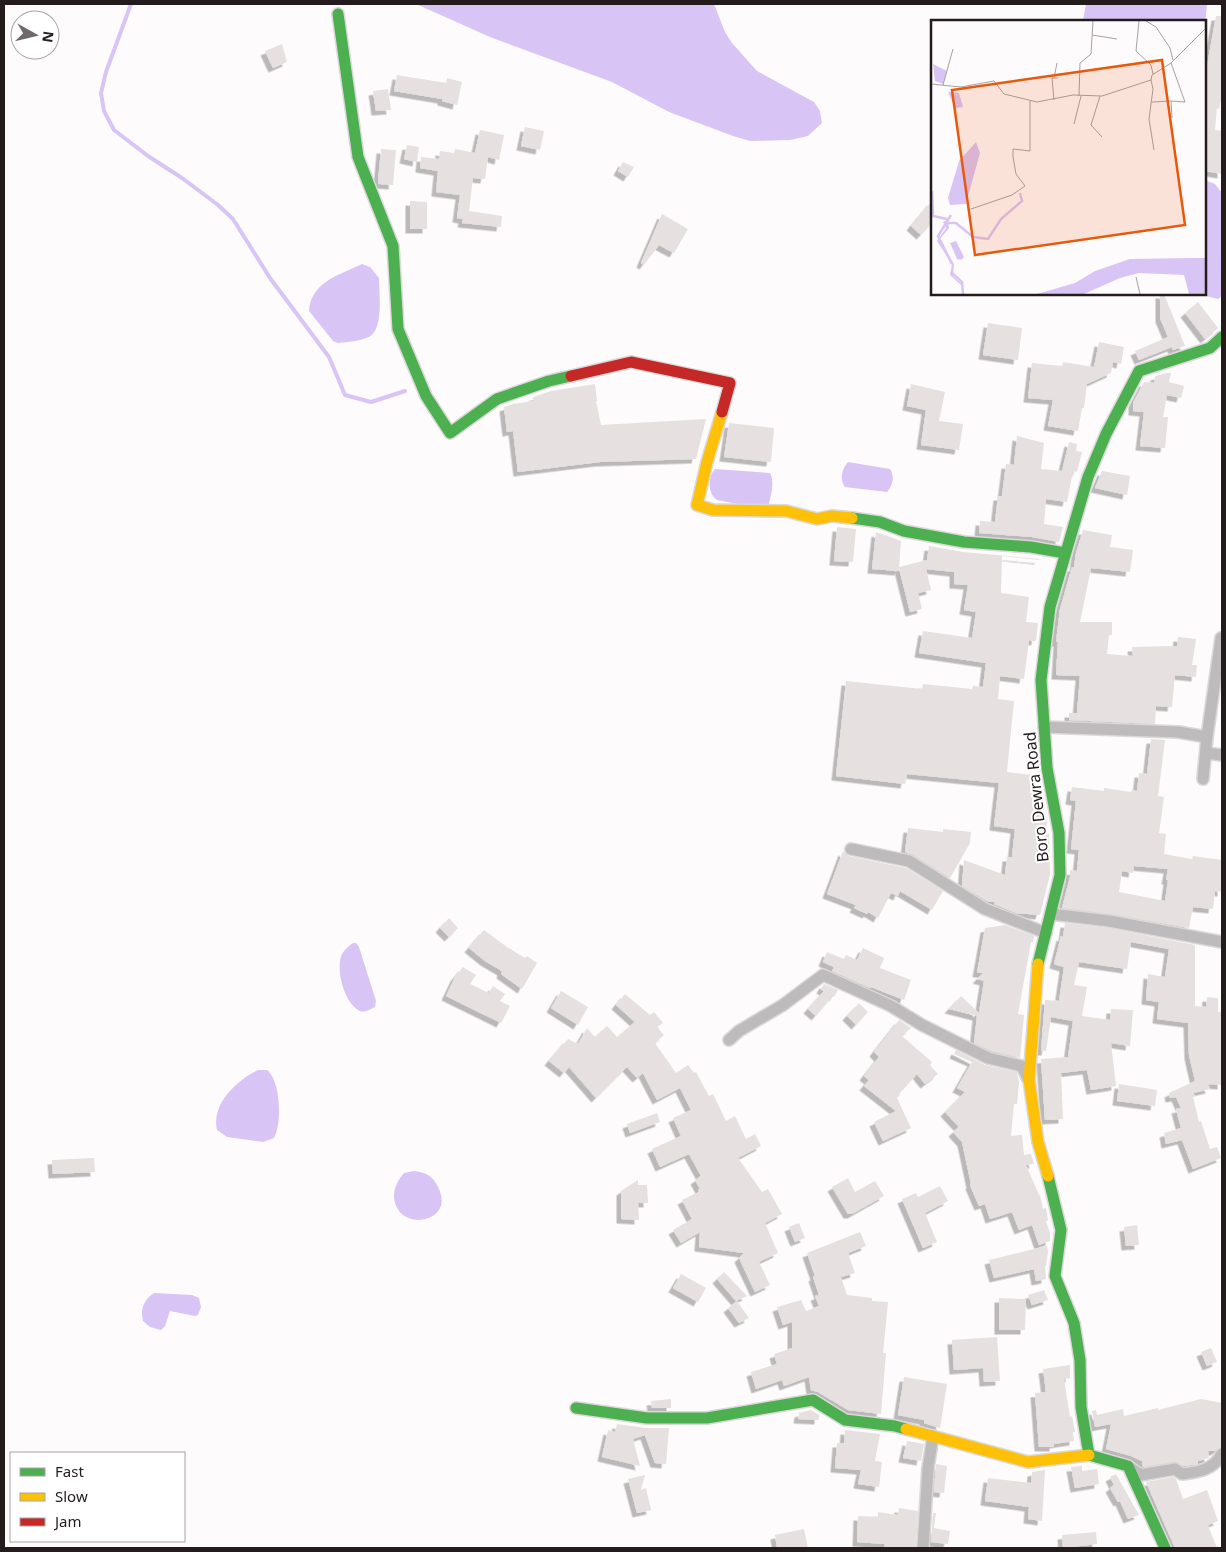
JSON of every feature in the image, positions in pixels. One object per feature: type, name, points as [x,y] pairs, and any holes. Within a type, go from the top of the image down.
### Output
[{"type":"street","points":[[338,14],[358,157],[393,246],[398,329],[426,396],[450,433],[498,399],[549,382],[631,362],[674,370],[730,383],[707,462],[697,505],[712,510],[786,511],[817,519],[832,516],[880,522],[904,531],[964,542],[1031,547],[1065,554]]},
{"type":"street","name":"Boro Dewra Road","points":[[1089,1455],[1081,1407],[1080,1360],[1074,1323],[1055,1276],[1061,1230],[1038,1142],[1029,1080],[1038,963],[1060,875],[1059,841],[1047,768],[1041,680],[1043,662],[1050,607],[1088,477],[1106,434],[1139,371],[1210,348],[1222,337]]},
{"type":"street","points":[[1203,779],[1221,638]]},
{"type":"street","points":[[1044,728],[1178,732],[1207,737]]},
{"type":"street","points":[[1206,753],[1222,755]]},
{"type":"street","points":[[851,849],[909,861],[985,909],[1046,933]]},
{"type":"street","points":[[1051,914],[1109,921],[1222,942]]},
{"type":"street","points":[[729,1040],[739,1031],[783,1005],[823,975],[891,1006],[922,1025],[988,1058],[1022,1066],[1029,1080]]},
{"type":"street","points":[[576,1408],[647,1418],[707,1418],[813,1400],[845,1420],[895,1426],[1028,1462],[1089,1455],[1128,1466],[1141,1475],[1175,1469],[1182,1474],[1203,1471],[1218,1462],[1222,1454]]},
{"type":"street","points":[[923,1548],[928,1468],[933,1436]]},
{"type":"street","points":[[1128,1466],[1165,1548]]},
{"type":"shaded area","points":[[416,4],[714,4],[725,32],[732,43],[757,71],[814,102],[820,111],[822,123],[808,136],[790,140],[750,141],[669,112],[612,82],[490,37]]},
{"type":"shaded area","points":[[1086,4],[1207,4],[1206,20],[1083,20]]},
{"type":"shaded area","points":[[1206,180],[1215,184],[1222,193],[1222,296],[1218,299],[1202,295],[1206,295]]},
{"type":"shaded area","points":[[362,264],[370,267],[379,278],[380,310],[377,327],[369,337],[338,343],[333,341],[309,311],[311,301],[321,286],[336,276]]},
{"type":"shaded area","points":[[848,462],[890,469],[893,478],[887,492],[845,487],[842,481],[842,474]]},
{"type":"shaded area","points":[[715,469],[770,473],[772,492],[769,504],[753,507],[717,500],[710,490],[711,476]]},
{"type":"shaded area","points":[[353,943],[356,943],[359,947],[376,1001],[375,1007],[364,1012],[354,1007],[349,1001],[340,976],[342,954]]},
{"type":"shaded area","points":[[258,1070],[267,1070],[275,1083],[279,1103],[277,1132],[274,1138],[263,1142],[227,1137],[217,1130],[216,1120],[222,1102],[234,1087]]},
{"type":"shaded area","points":[[422,1172],[434,1180],[442,1199],[440,1209],[433,1216],[424,1219],[414,1220],[405,1216],[398,1209],[394,1197],[398,1181],[404,1173]]},
{"type":"shaded area","points":[[154,1293],[192,1295],[199,1298],[201,1307],[198,1315],[170,1311],[165,1326],[161,1330],[150,1327],[143,1321],[142,1312],[145,1302]]},
{"type":"building","points":[[1216,16],[1222,16],[1222,94],[1219,109],[1217,108],[1215,130],[1222,131],[1222,174],[1206,171],[1206,71]]},
{"type":"building","points":[[282,44],[287,62],[273,68],[265,51]]},
{"type":"building","points":[[397,75],[446,83],[447,78],[462,82],[457,105],[442,101],[442,99],[394,91]]},
{"type":"building","points":[[388,89],[391,110],[376,111],[373,91]]},
{"type":"building","points":[[525,127],[544,131],[540,150],[521,146]]},
{"type":"building","points":[[480,130],[504,135],[499,160],[488,157],[485,179],[473,178],[469,211],[502,216],[501,227],[462,223],[463,219],[457,218],[460,195],[436,192],[438,171],[420,168],[421,157],[439,159],[440,151],[454,153],[455,149],[475,153]]},
{"type":"building","points":[[407,145],[419,147],[417,162],[404,159]]},
{"type":"building","points":[[381,149],[396,150],[393,185],[379,184],[378,182]]},
{"type":"building","points":[[623,162],[634,167],[628,177],[618,171]]},
{"type":"building","points":[[410,201],[427,202],[427,229],[410,229]]},
{"type":"building","points":[[931,202],[931,224],[921,235],[911,226]]},
{"type":"building","points":[[662,214],[688,229],[674,253],[659,245],[644,265],[641,263]]},
{"type":"building","points":[[1160,295],[1164,295],[1185,346],[1173,350],[1172,347],[1139,360],[1135,351],[1168,337],[1160,318]]},
{"type":"building","points":[[1198,302],[1218,328],[1205,339],[1185,313]]},
{"type":"building","points":[[988,323],[1022,328],[1018,360],[983,355]]},
{"type":"building","points":[[1099,342],[1124,347],[1121,364],[1113,362],[1111,373],[1087,384],[1084,408],[1082,408],[1078,431],[1048,426],[1053,400],[1028,398],[1032,363],[1062,366],[1063,362],[1094,367]]},
{"type":"building","points":[[1171,373],[1169,382],[1184,386],[1181,398],[1167,395],[1163,417],[1168,417],[1165,448],[1140,446],[1144,412],[1133,411],[1133,403],[1144,382],[1154,383],[1155,376]]},
{"type":"building","points":[[595,384],[601,425],[706,419],[696,459],[600,462],[518,472],[513,431],[507,432],[504,407],[534,401],[533,397],[551,391]]},
{"type":"building","points":[[911,384],[945,392],[939,421],[963,424],[959,450],[921,445],[926,410],[907,406]]},
{"type":"building","points":[[729,423],[774,428],[771,462],[724,457]]},
{"type":"building","points":[[1017,436],[1044,443],[1041,469],[1062,471],[1069,442],[1077,444],[1076,451],[1082,452],[1077,472],[1073,471],[1067,502],[1046,499],[1044,524],[1063,527],[1059,542],[1032,537],[979,533],[980,521],[995,522],[998,496],[1002,496],[1006,464],[1014,465]]},
{"type":"building","points":[[1102,471],[1130,476],[1127,495],[1095,488]]},
{"type":"building","points":[[837,527],[856,529],[853,562],[834,561]]},
{"type":"building","points":[[1083,530],[1112,535],[1110,547],[1133,550],[1130,572],[1091,568],[1080,622],[1112,622],[1112,635],[1109,635],[1107,654],[1133,656],[1132,647],[1177,646],[1178,637],[1196,639],[1192,665],[1197,665],[1196,677],[1175,675],[1172,707],[1156,706],[1155,724],[1069,720],[1069,713],[1077,713],[1080,676],[1056,675],[1058,642],[1056,642],[1060,609],[1072,567],[1074,567]]},
{"type":"building","points":[[876,532],[901,541],[899,567],[927,560],[929,546],[963,552],[1039,559],[1002,556],[1001,593],[1029,597],[1026,622],[1038,623],[1036,640],[1029,641],[1024,679],[1000,676],[998,699],[1014,701],[1007,772],[1032,775],[1030,793],[1042,794],[1040,815],[1046,815],[1046,834],[1049,834],[1050,874],[1040,915],[1016,913],[994,904],[995,902],[987,901],[962,886],[964,860],[1005,875],[1007,857],[1012,857],[1015,829],[994,826],[999,783],[907,774],[905,784],[836,776],[846,681],[922,689],[923,684],[972,689],[973,686],[983,687],[986,663],[919,653],[923,631],[972,638],[976,612],[964,610],[968,585],[954,584],[954,572],[926,569],[931,590],[918,593],[922,609],[910,612],[899,568],[899,571],[872,569]]},
{"type":"building","points":[[1151,739],[1165,740],[1158,796],[1164,797],[1159,833],[1166,834],[1164,854],[1192,859],[1193,856],[1222,860],[1222,892],[1215,891],[1213,909],[1193,907],[1189,928],[1110,914],[1062,908],[1070,870],[1077,871],[1079,850],[1071,849],[1076,801],[1070,800],[1072,787],[1104,791],[1104,788],[1131,792],[1132,790],[1137,791],[1139,773],[1147,774]],"holes":[[[1134,866],[1168,869],[1165,901],[1119,892],[1122,871],[1133,873]]]},
{"type":"building","points":[[908,828],[943,832],[943,829],[971,832],[970,843],[950,878],[905,852]]},
{"type":"building","points":[[843,851],[849,856],[906,868],[943,891],[932,910],[900,891],[898,896],[891,893],[878,918],[868,912],[867,914],[854,908],[856,905],[827,894]]},
{"type":"building","points":[[449,918],[458,928],[449,937],[440,928]]},
{"type":"building","points":[[1065,923],[1108,928],[1195,945],[1195,1006],[1206,1007],[1207,997],[1218,998],[1218,1012],[1222,1012],[1222,1085],[1208,1084],[1210,1089],[1193,1093],[1195,1096],[1193,1097],[1199,1122],[1201,1121],[1210,1149],[1217,1147],[1221,1158],[1193,1169],[1182,1140],[1166,1144],[1164,1133],[1181,1128],[1176,1109],[1181,1108],[1176,1097],[1170,1098],[1169,1093],[1195,1081],[1189,1055],[1188,1023],[1157,1019],[1159,1002],[1146,1000],[1148,974],[1165,977],[1169,949],[1131,942],[1127,969],[1079,962],[1074,985],[1087,987],[1082,1016],[1110,1020],[1111,1009],[1133,1010],[1130,1046],[1111,1043],[1116,1086],[1091,1090],[1087,1070],[1061,1073],[1063,1119],[1045,1120],[1041,1059],[1068,1057],[1073,1021],[1051,1017],[1046,1051],[1041,1051],[1045,1000],[1059,1001],[1064,967],[1054,964],[1061,936],[1063,937]]},
{"type":"building","points":[[1005,925],[1034,936],[1033,942],[1031,942],[1018,1014],[1024,1015],[1020,1058],[991,1051],[974,1043],[977,1016],[949,1009],[961,996],[979,1013],[984,981],[977,979],[983,973],[977,973],[985,928]]},
{"type":"building","points":[[484,930],[507,947],[537,963],[522,989],[501,974],[502,971],[485,961],[469,948]]},
{"type":"building","points":[[863,948],[884,958],[880,968],[911,980],[904,1000],[870,988],[832,971],[834,967],[823,962],[827,952],[844,959],[846,955],[857,960]]},
{"type":"building","points":[[463,967],[476,975],[470,984],[489,993],[493,986],[505,994],[500,1001],[510,1006],[501,1023],[446,996],[455,977]]},
{"type":"building","points":[[824,984],[838,990],[816,1016],[808,1009],[824,991],[821,989]]},
{"type":"building","points":[[561,991],[588,1007],[578,1025],[551,1008]]},
{"type":"building","points":[[625,994],[650,1015],[654,1012],[663,1023],[657,1027],[664,1035],[655,1043],[676,1073],[688,1065],[694,1073],[696,1072],[709,1096],[713,1094],[726,1121],[735,1116],[746,1139],[755,1134],[761,1146],[738,1158],[762,1192],[768,1189],[782,1214],[765,1223],[778,1253],[759,1262],[770,1285],[755,1292],[739,1258],[744,1253],[699,1247],[700,1232],[681,1243],[673,1230],[692,1219],[682,1200],[699,1192],[698,1190],[700,1189],[695,1180],[701,1176],[689,1154],[660,1167],[652,1149],[681,1136],[673,1118],[691,1110],[680,1088],[657,1100],[643,1073],[637,1078],[627,1067],[596,1098],[569,1067],[564,1073],[549,1061],[568,1039],[578,1044],[587,1028],[595,1037],[607,1026],[617,1037],[635,1022],[616,1005]]},
{"type":"building","points":[[859,1003],[868,1012],[856,1025],[847,1016]]},
{"type":"building","points":[[899,1020],[911,1028],[902,1036],[932,1062],[930,1065],[938,1074],[925,1084],[917,1074],[899,1094],[897,1098],[911,1128],[883,1141],[874,1122],[896,1111],[864,1086],[869,1080],[864,1076],[879,1057],[874,1052]]},
{"type":"building","points":[[956,1050],[985,1065],[1017,1072],[1019,1082],[1017,1104],[1014,1104],[1011,1136],[1022,1135],[1024,1155],[1031,1154],[1034,1164],[1026,1165],[1040,1195],[1043,1209],[1046,1208],[1048,1220],[1046,1221],[1050,1233],[1050,1241],[1039,1245],[1032,1225],[1019,1230],[1012,1212],[990,1219],[985,1204],[979,1206],[970,1185],[962,1142],[953,1132],[959,1127],[945,1112],[965,1092],[957,1088],[972,1062],[954,1054]]},
{"type":"building","points":[[1119,1084],[1157,1090],[1155,1106],[1117,1101]]},
{"type":"building","points":[[657,1113],[660,1122],[630,1133],[627,1124]]},
{"type":"building","points":[[94,1158],[95,1172],[53,1174],[52,1160]]},
{"type":"building","points":[[848,1178],[855,1192],[875,1181],[884,1196],[852,1214],[848,1214],[832,1187]]},
{"type":"building","points":[[638,1180],[638,1185],[647,1185],[648,1203],[638,1203],[639,1220],[621,1219],[621,1191]]},
{"type":"building","points":[[940,1186],[948,1201],[925,1213],[937,1242],[923,1248],[902,1199],[916,1193],[918,1197]]},
{"type":"building","points":[[799,1223],[805,1238],[795,1242],[789,1227]]},
{"type":"building","points":[[1137,1225],[1139,1245],[1126,1246],[1124,1227]]},
{"type":"building","points":[[860,1232],[866,1246],[848,1253],[855,1273],[841,1277],[847,1295],[872,1298],[872,1301],[888,1302],[883,1353],[886,1353],[881,1414],[848,1410],[818,1392],[811,1390],[809,1377],[784,1386],[782,1380],[756,1389],[751,1372],[777,1364],[774,1354],[792,1348],[792,1322],[783,1325],[777,1307],[801,1300],[806,1311],[819,1306],[815,1296],[819,1295],[813,1277],[815,1276],[807,1253]]},
{"type":"building","points":[[1047,1246],[1046,1279],[1036,1281],[1034,1269],[994,1278],[989,1260]]},
{"type":"building","points":[[724,1272],[747,1296],[736,1301],[717,1279]]},
{"type":"building","points":[[681,1274],[706,1288],[698,1302],[673,1288]]},
{"type":"building","points":[[1044,1290],[1048,1300],[1032,1305],[1028,1295]]},
{"type":"building","points":[[999,1298],[1026,1299],[1025,1330],[999,1330]]},
{"type":"building","points":[[737,1301],[749,1318],[739,1323],[728,1308]]},
{"type":"building","points":[[997,1337],[1000,1381],[984,1382],[983,1368],[954,1370],[952,1340]]},
{"type":"building","points":[[1211,1348],[1217,1362],[1207,1366],[1201,1352]]},
{"type":"building","points":[[1070,1365],[1070,1378],[1064,1379],[1070,1417],[1072,1416],[1075,1432],[1073,1432],[1074,1441],[1054,1444],[1054,1447],[1039,1447],[1035,1393],[1046,1392],[1043,1369]]},
{"type":"building","points":[[904,1377],[947,1384],[940,1428],[924,1423],[924,1420],[898,1415]]},
{"type":"building","points":[[671,1399],[671,1408],[652,1408],[651,1401]]},
{"type":"building","points":[[1201,1399],[1222,1403],[1221,1447],[1215,1451],[1208,1451],[1209,1458],[1198,1461],[1198,1464],[1184,1466],[1174,1462],[1143,1467],[1142,1461],[1106,1449],[1111,1424],[1095,1427],[1092,1411],[1096,1410],[1097,1415],[1123,1409],[1124,1416]]},
{"type":"building","points":[[811,1410],[819,1415],[819,1420],[798,1419],[799,1413]]},
{"type":"building","points":[[617,1424],[646,1428],[669,1428],[666,1464],[655,1463],[645,1435],[633,1439],[640,1466],[602,1457],[608,1430],[615,1432]]},
{"type":"building","points":[[845,1430],[880,1434],[875,1461],[882,1462],[879,1487],[858,1484],[861,1470],[835,1468],[837,1443],[844,1443]]},
{"type":"building","points":[[907,1441],[924,1444],[921,1461],[903,1458]]},
{"type":"building","points":[[936,1464],[947,1466],[944,1493],[934,1492]]},
{"type":"building","points":[[1082,1466],[1082,1471],[1097,1469],[1099,1484],[1075,1488],[1071,1467]]},
{"type":"building","points":[[1045,1470],[1042,1521],[1028,1519],[1029,1507],[985,1501],[988,1478],[1031,1483],[1032,1472]]},
{"type":"building","points":[[1116,1474],[1139,1515],[1128,1519],[1120,1501],[1118,1502],[1110,1488],[1114,1485],[1110,1477]]},
{"type":"building","points":[[645,1475],[641,1490],[646,1488],[651,1510],[637,1513],[628,1479]]},
{"type":"building","points":[[1173,1477],[1176,1479],[1183,1499],[1207,1490],[1218,1521],[1208,1525],[1217,1548],[1175,1548],[1146,1482]]},
{"type":"building","points":[[899,1508],[918,1511],[916,1548],[884,1548],[885,1544],[857,1542],[858,1516],[878,1517],[878,1512],[898,1515]]},
{"type":"building","points":[[933,1513],[936,1513],[934,1528],[950,1531],[948,1544],[931,1542]]},
{"type":"building","points":[[804,1529],[808,1548],[777,1548],[775,1535]]},
{"type":"building","points":[[1096,1532],[1097,1544],[1063,1548],[1062,1535]]},
{"type":"waterway","points":[[131,4],[106,72],[101,93],[104,111],[114,130],[148,156],[182,178],[218,205],[233,219],[270,278],[329,357],[345,395],[371,402],[405,391]]},
{"type":"traffic: fast","points":[[338,14],[358,157],[393,246],[398,329],[426,396],[450,433],[497,399],[549,381],[571,376]]},
{"type":"traffic: fast","points":[[1038,964],[1060,875],[1059,833],[1047,768],[1041,680],[1050,607],[1088,477],[1106,434],[1139,371],[1210,348],[1222,337]]},
{"type":"traffic: fast","points":[[852,518],[880,522],[904,531],[964,542],[1031,547],[1065,553]]},
{"type":"traffic: fast","points":[[1048,1176],[1061,1230],[1055,1276],[1074,1323],[1080,1360],[1081,1407],[1089,1455],[1128,1466],[1165,1548]]},
{"type":"traffic: fast","points":[[576,1408],[647,1418],[707,1418],[813,1400],[845,1420],[906,1429]]},
{"type":"traffic: slow","points":[[722,412],[707,462],[697,505],[713,510],[786,511],[817,519],[832,516],[852,518]]},
{"type":"traffic: slow","points":[[1038,964],[1029,1080],[1038,1142],[1048,1176]]},
{"type":"traffic: slow","points":[[906,1429],[1028,1462],[1089,1455]]},
{"type":"traffic: jam","points":[[571,376],[631,362],[730,383],[722,412]]}]
